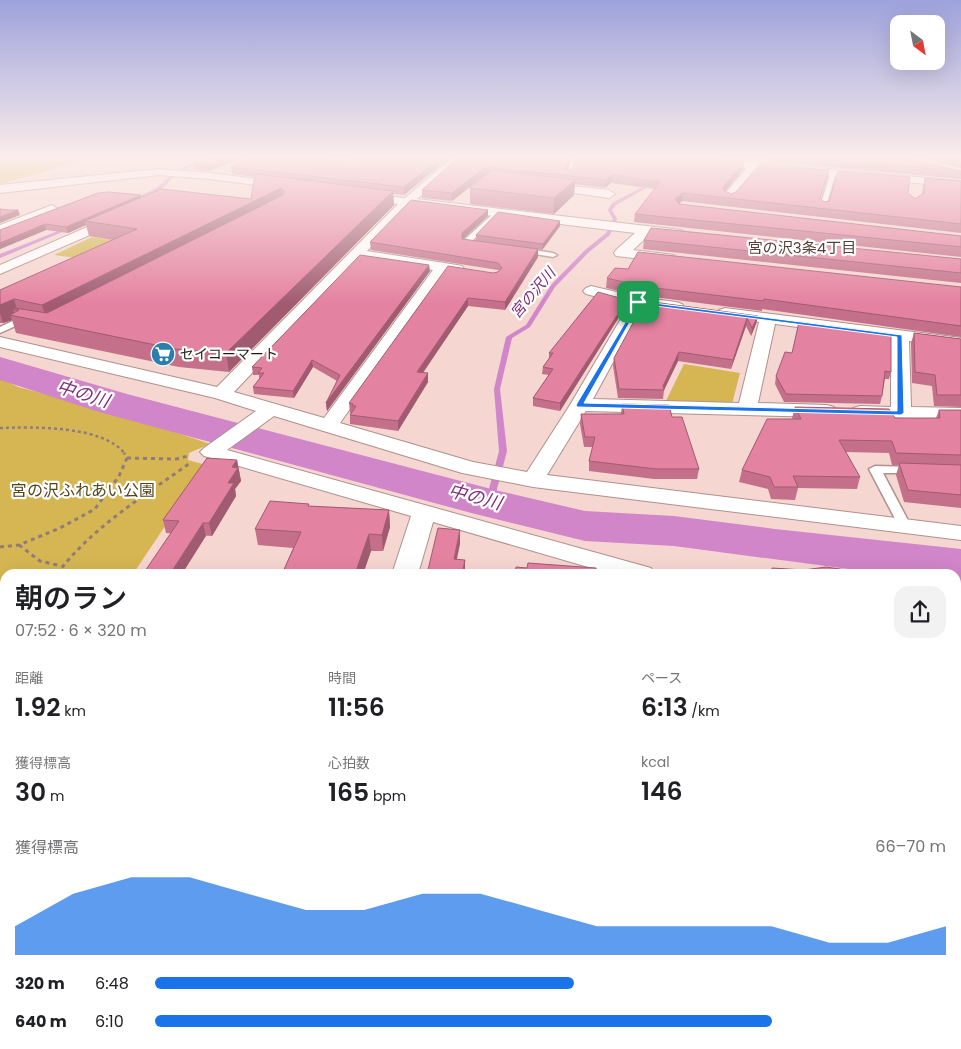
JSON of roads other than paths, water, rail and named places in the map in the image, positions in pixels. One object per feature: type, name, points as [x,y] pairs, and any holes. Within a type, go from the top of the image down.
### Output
[{"type":"street","points":[[220,394],[403,206]]},
{"type":"street","points":[[439,206],[601,226],[694,235]]},
{"type":"street","points":[[551,220],[582,206]]},
{"type":"street","points":[[0,230],[52,209],[40,207],[16,210]]},
{"type":"street","points":[[0,270],[124,214]]},
{"type":"street","points":[[647,230],[621,253],[688,260]]},
{"type":"street","points":[[356,254],[468,271]]},
{"type":"street","points":[[328,426],[443,267]]},
{"type":"street","points":[[591,292],[638,302],[694,309]]},
{"type":"street","points":[[529,480],[580,405],[638,302]]},
{"type":"street","points":[[712,312],[961,342]]},
{"type":"street","points":[[747,409],[768,319]]},
{"type":"street","points":[[900,336],[901,413]]},
{"type":"street","points":[[0,342],[220,394],[264,414],[328,426],[470,468],[529,480],[906,528],[961,533]]},
{"type":"street","points":[[580,405],[961,414]]},
{"type":"street","points":[[264,414],[211,452],[624,569]]},
{"type":"street","points":[[407,569],[424,512]]},
{"type":"lane","points":[[486,246],[466,243],[497,213]]},
{"type":"lane","points":[[515,249],[554,254]]},
{"type":"lane","points":[[0,330],[19,321],[38,324]]},
{"type":"lane","points":[[906,528],[875,469],[923,470]]},
{"type":"waterway","name":"宮の沢川","points":[[492,504],[493,489],[503,451],[497,389],[509,337],[528,326],[553,286],[587,251],[608,234],[615,219],[610,210],[613,206]]},
{"type":"waterway","points":[[0,256],[70,228]]},
{"type":"waterway","name":"中の川","points":[[0,368],[113,403],[492,504],[585,526],[674,531],[775,545],[961,566]]},
{"type":"place","name":"セイコーマート","points":[[163,354]]},
{"type":"district","name":"宮の沢3条4丁目","points":[[802,248]]},
{"type":"park label","name":"宮の沢ふれあい公園","points":[[83,490]]}]
